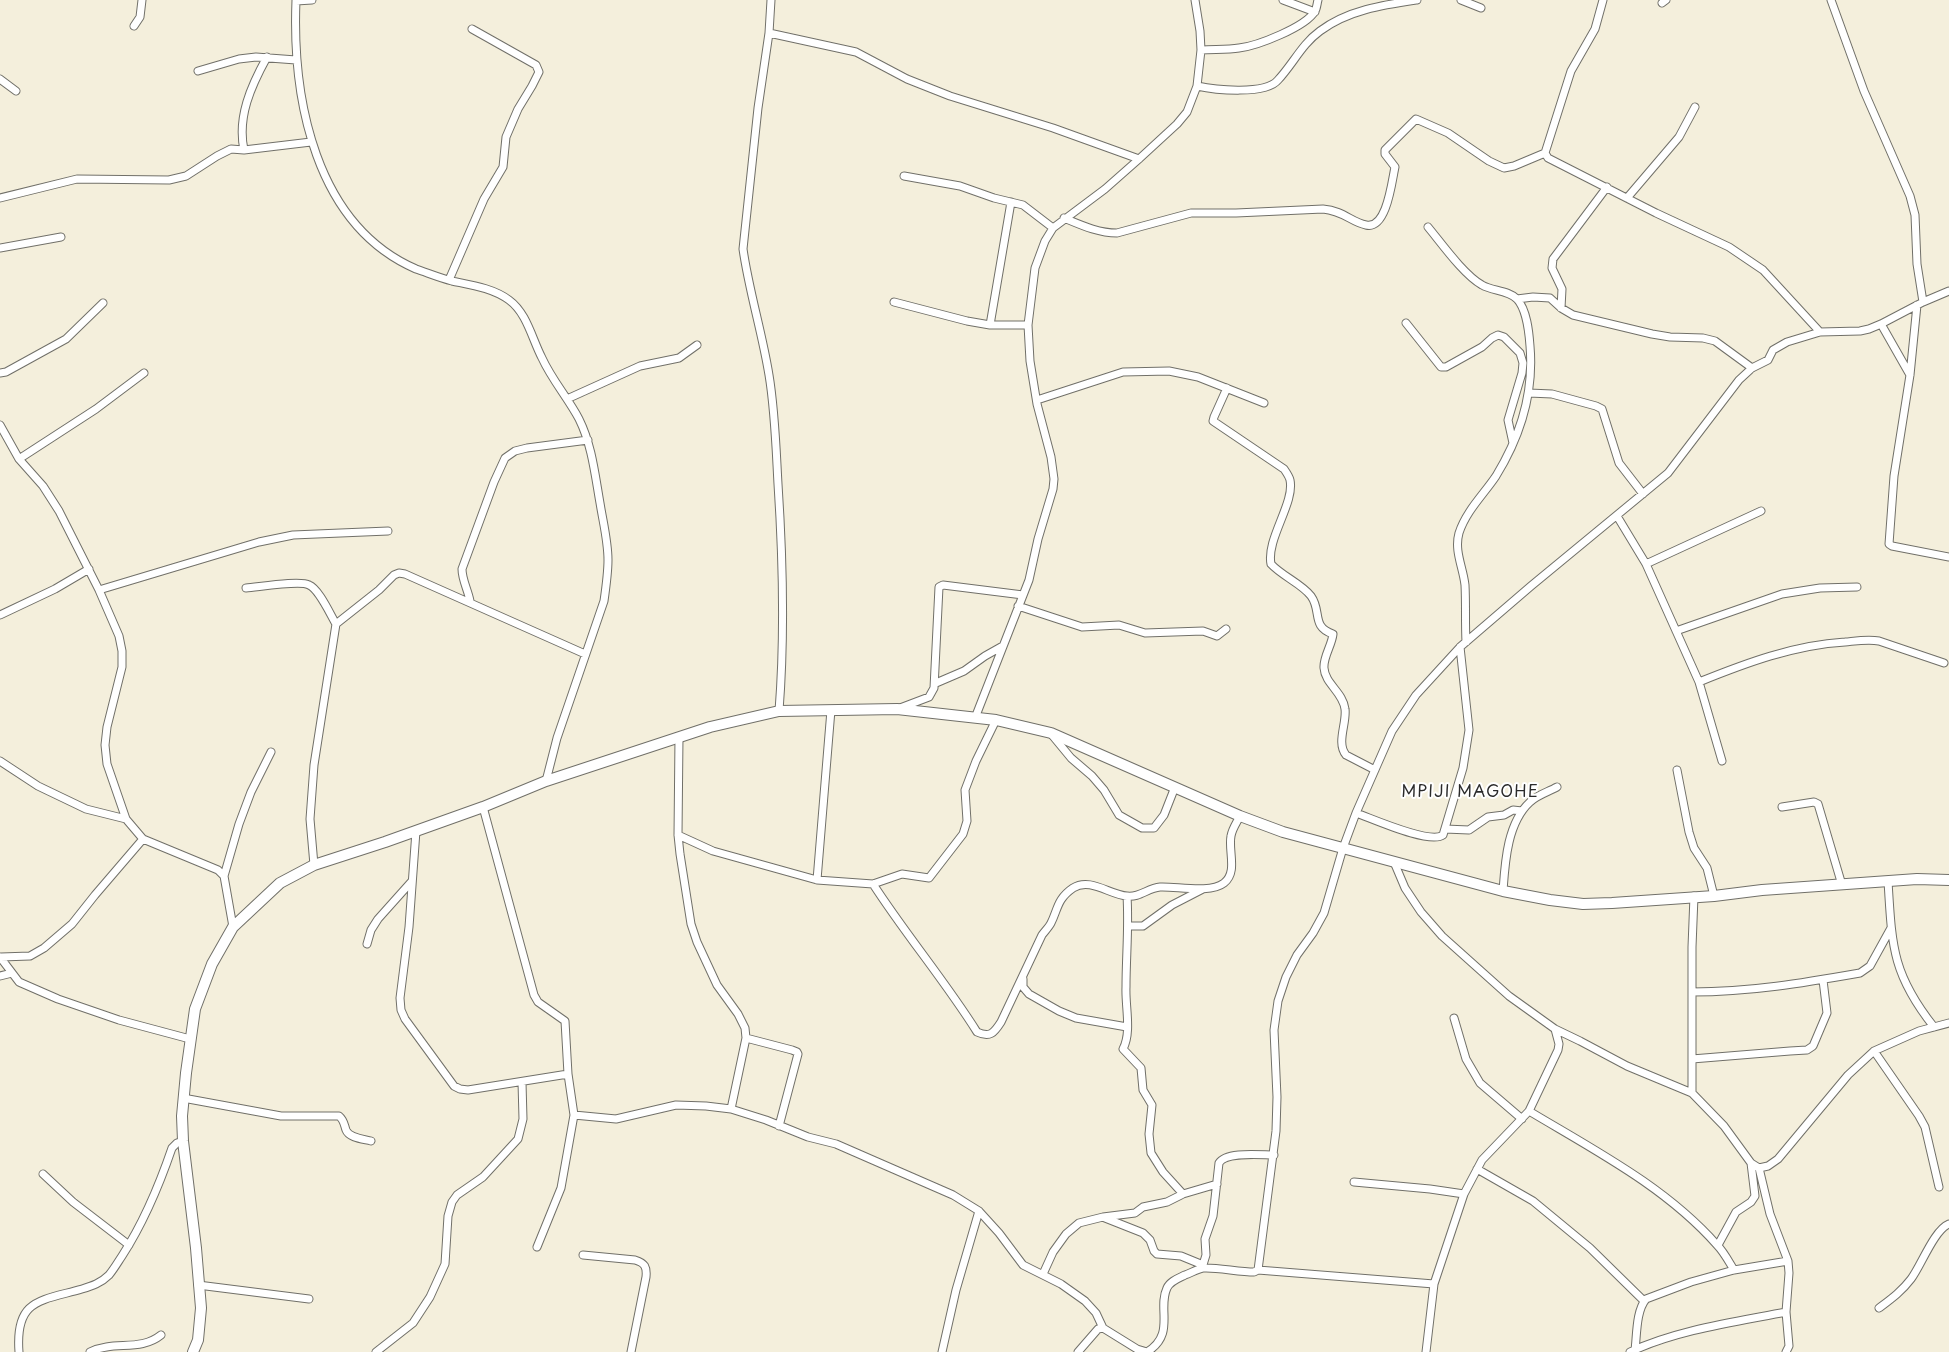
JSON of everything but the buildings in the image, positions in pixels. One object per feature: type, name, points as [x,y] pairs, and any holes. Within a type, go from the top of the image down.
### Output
[{"type":"street","points":[[134,26],[140,17],[142,0]]},
{"type":"street","points":[[312,0],[296,0],[296,60],[299,86],[311,142],[336,197],[348,216],[390,256],[417,269],[449,280],[500,293],[511,301],[524,319],[553,380],[580,420],[588,440],[605,529],[608,560],[604,601],[557,738],[546,781]]},
{"type":"street","points":[[771,0],[769,33],[752,155],[743,249],[769,376],[774,418],[784,574],[779,711]]},
{"type":"street","points":[[975,718],[1001,647],[1029,580],[1038,539],[1053,489],[1054,479],[1051,457],[1030,361],[1028,325],[1035,268],[1045,241],[1053,228],[1139,159],[1177,124],[1187,112],[1197,86],[1201,50],[1195,0]]},
{"type":"street","points":[[1283,0],[1315,12]]},
{"type":"street","points":[[1201,50],[1257,45],[1296,27],[1315,12],[1318,0]]},
{"type":"street","points":[[1197,86],[1211,89],[1269,87],[1277,82],[1301,48],[1319,31],[1341,18],[1366,10],[1417,0]]},
{"type":"street","points":[[1461,0],[1481,8]]},
{"type":"street","points":[[1603,0],[1595,29],[1571,71],[1545,153],[1548,158],[1656,214],[1729,247],[1763,270],[1820,332]]},
{"type":"street","points":[[1831,0],[1864,91],[1910,196],[1915,215],[1920,303],[1894,476],[1889,544],[1949,557]]},
{"type":"street","points":[[449,280],[484,199],[503,167],[506,137],[518,109],[539,72],[536,65],[472,29]]},
{"type":"street","points":[[769,33],[856,52],[907,79],[950,96],[1053,128],[1139,159]]},
{"type":"street","points":[[198,71],[256,56],[296,60]]},
{"type":"street","points":[[244,150],[241,136],[243,116],[258,74],[267,58]]},
{"type":"street","points":[[0,79],[16,91]]},
{"type":"street","points":[[1627,198],[1679,137],[1695,106]]},
{"type":"street","points":[[1064,218],[1089,228],[1107,233],[1117,233],[1191,213],[1323,209],[1336,210],[1365,225],[1374,225],[1379,221],[1387,205],[1395,167],[1385,154],[1385,150],[1416,119],[1448,133],[1489,161],[1504,168],[1514,166],[1545,153]]},
{"type":"street","points":[[0,198],[77,178],[169,180],[186,176],[217,156],[231,150],[311,142]]},
{"type":"street","points":[[904,176],[960,186],[1023,204],[1053,228]]},
{"type":"street","points":[[1561,308],[1562,290],[1552,268],[1553,259],[1607,187]]},
{"type":"street","points":[[990,325],[1011,202]]},
{"type":"street","points":[[1428,227],[1472,278],[1483,286],[1509,294],[1517,300],[1529,331],[1531,359],[1529,393],[1520,425],[1496,475],[1465,519],[1459,533],[1457,548],[1465,583],[1466,642]]},
{"type":"street","points":[[0,248],[61,237]]},
{"type":"street","points":[[1258,1270],[1274,1155],[1277,1097],[1274,1030],[1278,1000],[1286,977],[1297,955],[1313,934],[1324,913],[1343,848],[1356,813],[1392,731],[1416,695],[1460,647],[1668,473],[1739,380],[1752,368],[1768,360],[1774,350],[1787,342],[1820,332],[1860,331],[1881,324],[1920,303],[1949,291]]},
{"type":"street","points":[[1517,300],[1533,297],[1550,298],[1561,308],[1573,315],[1652,334],[1715,341],[1752,368]]},
{"type":"street","points":[[894,302],[990,325],[1028,325]]},
{"type":"street","points":[[0,374],[66,339],[103,303]]},
{"type":"street","points":[[1406,323],[1441,367],[1446,367],[1482,347],[1498,335],[1504,337],[1520,353],[1523,363],[1522,372],[1508,420],[1513,443]]},
{"type":"street","points":[[1881,324],[1910,375]]},
{"type":"street","points":[[567,399],[640,366],[678,358],[697,345]]},
{"type":"street","points":[[1037,400],[1123,372],[1169,370],[1198,376],[1264,403]]},
{"type":"street","points":[[18,459],[96,409],[144,373]]},
{"type":"street","points":[[1228,388],[1213,421],[1284,469],[1290,479],[1289,493],[1270,558],[1271,564],[1311,596],[1318,621],[1324,630],[1334,634],[1324,669],[1327,678],[1339,692],[1346,710],[1342,744],[1343,751],[1346,755],[1375,770]]},
{"type":"street","points":[[1529,393],[1552,394],[1602,409],[1620,463],[1643,494]]},
{"type":"street","points":[[0,425],[18,459],[43,486],[59,511],[89,569],[119,636],[122,651],[122,667],[107,727],[105,745],[107,764],[126,820],[143,839],[218,870],[224,876]]},
{"type":"street","points":[[470,601],[462,569],[494,482],[505,458],[515,451],[526,448],[588,440]]},
{"type":"street","points":[[1646,564],[1761,511]]},
{"type":"street","points":[[1617,516],[1646,564],[1699,682],[1722,761]]},
{"type":"street","points":[[99,590],[276,539],[301,535],[388,530]]},
{"type":"street","points":[[0,615],[55,589],[89,569]]},
{"type":"street","points":[[336,624],[379,590],[394,575],[399,573],[470,601],[585,654]]},
{"type":"street","points":[[246,588],[300,583],[309,585],[317,591],[336,624],[314,765],[310,819],[314,865]]},
{"type":"street","points":[[897,709],[929,697],[933,692],[936,683],[937,591],[939,587],[943,585],[1022,595]]},
{"type":"street","points":[[1676,632],[1782,594],[1820,588],[1857,587]]},
{"type":"street","points":[[1018,606],[1082,627],[1119,625],[1145,633],[1202,631],[1218,636],[1226,630]]},
{"type":"street","points":[[1699,682],[1748,662],[1829,643],[1880,641],[1944,663]]},
{"type":"street","points":[[936,683],[964,671],[1001,647]]},
{"type":"street","points":[[1356,813],[1424,836],[1440,837],[1445,829],[1463,768],[1469,730],[1460,647]]},
{"type":"street","points":[[193,1352],[201,1325],[196,1248],[182,1141],[183,1098],[195,1009],[212,964],[233,927],[280,883],[314,865],[483,807],[546,781],[710,727],[779,711],[897,709],[996,720],[1051,733],[1240,816],[1283,832],[1502,891],[1550,900],[1583,904],[1612,903],[1917,879],[1949,880]]},
{"type":"street","points":[[817,880],[831,710]]},
{"type":"street","points":[[678,835],[713,851],[817,880],[873,884],[902,874],[928,878],[963,834],[967,821],[965,790],[976,761],[996,720]]},
{"type":"street","points":[[1051,733],[1071,758],[1092,776],[1104,790],[1119,815],[1142,828],[1154,828],[1164,815],[1175,787]]},
{"type":"street","points":[[679,737],[678,835],[691,924],[697,942],[717,985],[738,1014],[746,1038],[730,1109]]},
{"type":"street","points":[[233,927],[224,876],[250,792],[271,752]]},
{"type":"street","points":[[0,761],[38,786],[86,808],[126,820]]},
{"type":"street","points":[[1677,770],[1689,832],[1694,848],[1707,868],[1714,896]]},
{"type":"street","points":[[1502,891],[1507,848],[1522,811],[1537,796],[1558,787]]},
{"type":"street","points":[[1782,806],[1814,802],[1818,804],[1842,885]]},
{"type":"street","points":[[483,807],[534,995],[538,1002],[565,1021],[568,1074],[574,1115],[561,1188],[537,1247]]},
{"type":"street","points":[[1445,829],[1469,830],[1488,817],[1504,815],[1513,810],[1522,811]]},
{"type":"street","points":[[1129,926],[1143,926],[1172,905],[1206,888],[1224,883],[1232,866],[1231,833],[1240,816]]},
{"type":"street","points":[[416,831],[400,998],[401,1010],[406,1019],[454,1086],[460,1090],[568,1074]]},
{"type":"street","points":[[0,957],[30,956],[44,948],[72,924],[94,895],[143,839]]},
{"type":"street","points":[[1394,862],[1405,888],[1421,912],[1442,936],[1509,996],[1555,1029],[1627,1066],[1692,1093],[1724,1126],[1751,1163],[1759,1168],[1768,1166],[1778,1159],[1848,1075],[1874,1051],[1919,1031],[1949,1023]]},
{"type":"street","points":[[368,944],[378,919],[412,881]]},
{"type":"street","points":[[1888,881],[1893,950],[1901,975],[1914,1000],[1934,1027]]},
{"type":"street","points":[[873,884],[916,947],[944,982],[977,1032],[983,1035],[990,1035],[995,1031],[1024,976],[1042,935],[1051,923],[1057,904],[1071,889],[1086,885],[1127,896],[1136,896],[1159,887],[1206,888]]},
{"type":"street","points":[[1127,896],[1129,926],[1126,986],[1127,1027],[1126,1043],[1123,1049],[1141,1068],[1143,1090],[1152,1105],[1149,1134],[1151,1153],[1163,1172],[1183,1194]]},
{"type":"street","points":[[1692,1093],[1694,896]]},
{"type":"street","points":[[1692,992],[1766,989],[1860,974],[1870,966],[1891,928]]},
{"type":"street","points":[[0,957],[19,982],[58,999],[119,1020],[190,1039]]},
{"type":"street","points":[[0,976],[12,973]]},
{"type":"street","points":[[1024,976],[1024,987],[1029,994],[1059,1011],[1076,1018],[1127,1027]]},
{"type":"street","points":[[1692,1059],[1807,1050],[1813,1046],[1827,1012],[1823,980]]},
{"type":"street","points":[[1454,1018],[1466,1059],[1480,1083],[1522,1119]]},
{"type":"street","points":[[1426,1352],[1434,1284],[1464,1194],[1477,1169],[1494,1147],[1529,1111],[1558,1050],[1559,1044],[1555,1029]]},
{"type":"street","points":[[746,1038],[792,1050],[798,1054],[779,1126]]},
{"type":"street","points":[[1874,1051],[1925,1127],[1939,1187]]},
{"type":"street","points":[[376,1352],[413,1323],[430,1297],[445,1264],[448,1216],[456,1195],[483,1177],[518,1139],[523,1119],[522,1082]]},
{"type":"street","points":[[183,1098],[281,1116],[339,1116],[344,1120],[346,1131],[350,1135],[371,1141]]},
{"type":"street","points":[[574,1115],[616,1119],[676,1105],[706,1106],[730,1109],[808,1137],[836,1144],[953,1195],[979,1211],[999,1233],[1023,1265],[1032,1271],[1043,1274],[1085,1301],[1096,1313],[1103,1328],[1143,1352],[1157,1344],[1163,1332],[1167,1288],[1175,1280],[1202,1267],[1206,1255],[1204,1243],[1213,1216],[1219,1163],[1224,1158],[1231,1156],[1274,1155]]},
{"type":"street","points":[[1529,1111],[1642,1181],[1672,1204],[1718,1245],[1734,1270]]},
{"type":"street","points":[[19,1352],[20,1325],[24,1313],[33,1303],[102,1281],[109,1275],[129,1245],[155,1197],[172,1148],[182,1141]]},
{"type":"street","points":[[1718,1245],[1736,1212],[1751,1202],[1755,1196],[1751,1163]]},
{"type":"street","points":[[1759,1168],[1770,1214],[1788,1261],[1786,1312],[1790,1346],[1787,1351]]},
{"type":"street","points":[[1477,1169],[1533,1201],[1590,1248],[1644,1301]]},
{"type":"street","points":[[43,1174],[73,1202],[129,1245]]},
{"type":"street","points":[[1354,1182],[1464,1194]]},
{"type":"street","points":[[1043,1274],[1053,1252],[1066,1234],[1079,1223],[1103,1217],[1136,1213],[1143,1207],[1167,1202],[1183,1194],[1217,1184]]},
{"type":"street","points":[[942,1352],[956,1290],[979,1211]]},
{"type":"street","points":[[1103,1217],[1143,1233],[1150,1240],[1157,1254],[1181,1256],[1202,1267],[1434,1284]]},
{"type":"street","points":[[1879,1308],[1906,1285],[1939,1232],[1949,1224]]},
{"type":"street","points":[[583,1255],[635,1260],[643,1263],[646,1267],[646,1277],[631,1352]]},
{"type":"street","points":[[1786,1312],[1707,1328],[1633,1351],[1644,1301],[1651,1295],[1734,1270],[1788,1261]]},
{"type":"street","points":[[198,1285],[309,1299]]},
{"type":"street","points":[[1078,1352],[1098,1329],[1103,1328]]},
{"type":"street","points":[[90,1352],[105,1348],[128,1350],[145,1348],[156,1342],[161,1335]]},
{"type":"district","name":"MPIJI MAGOHE","points":[[1470,793]]}]
